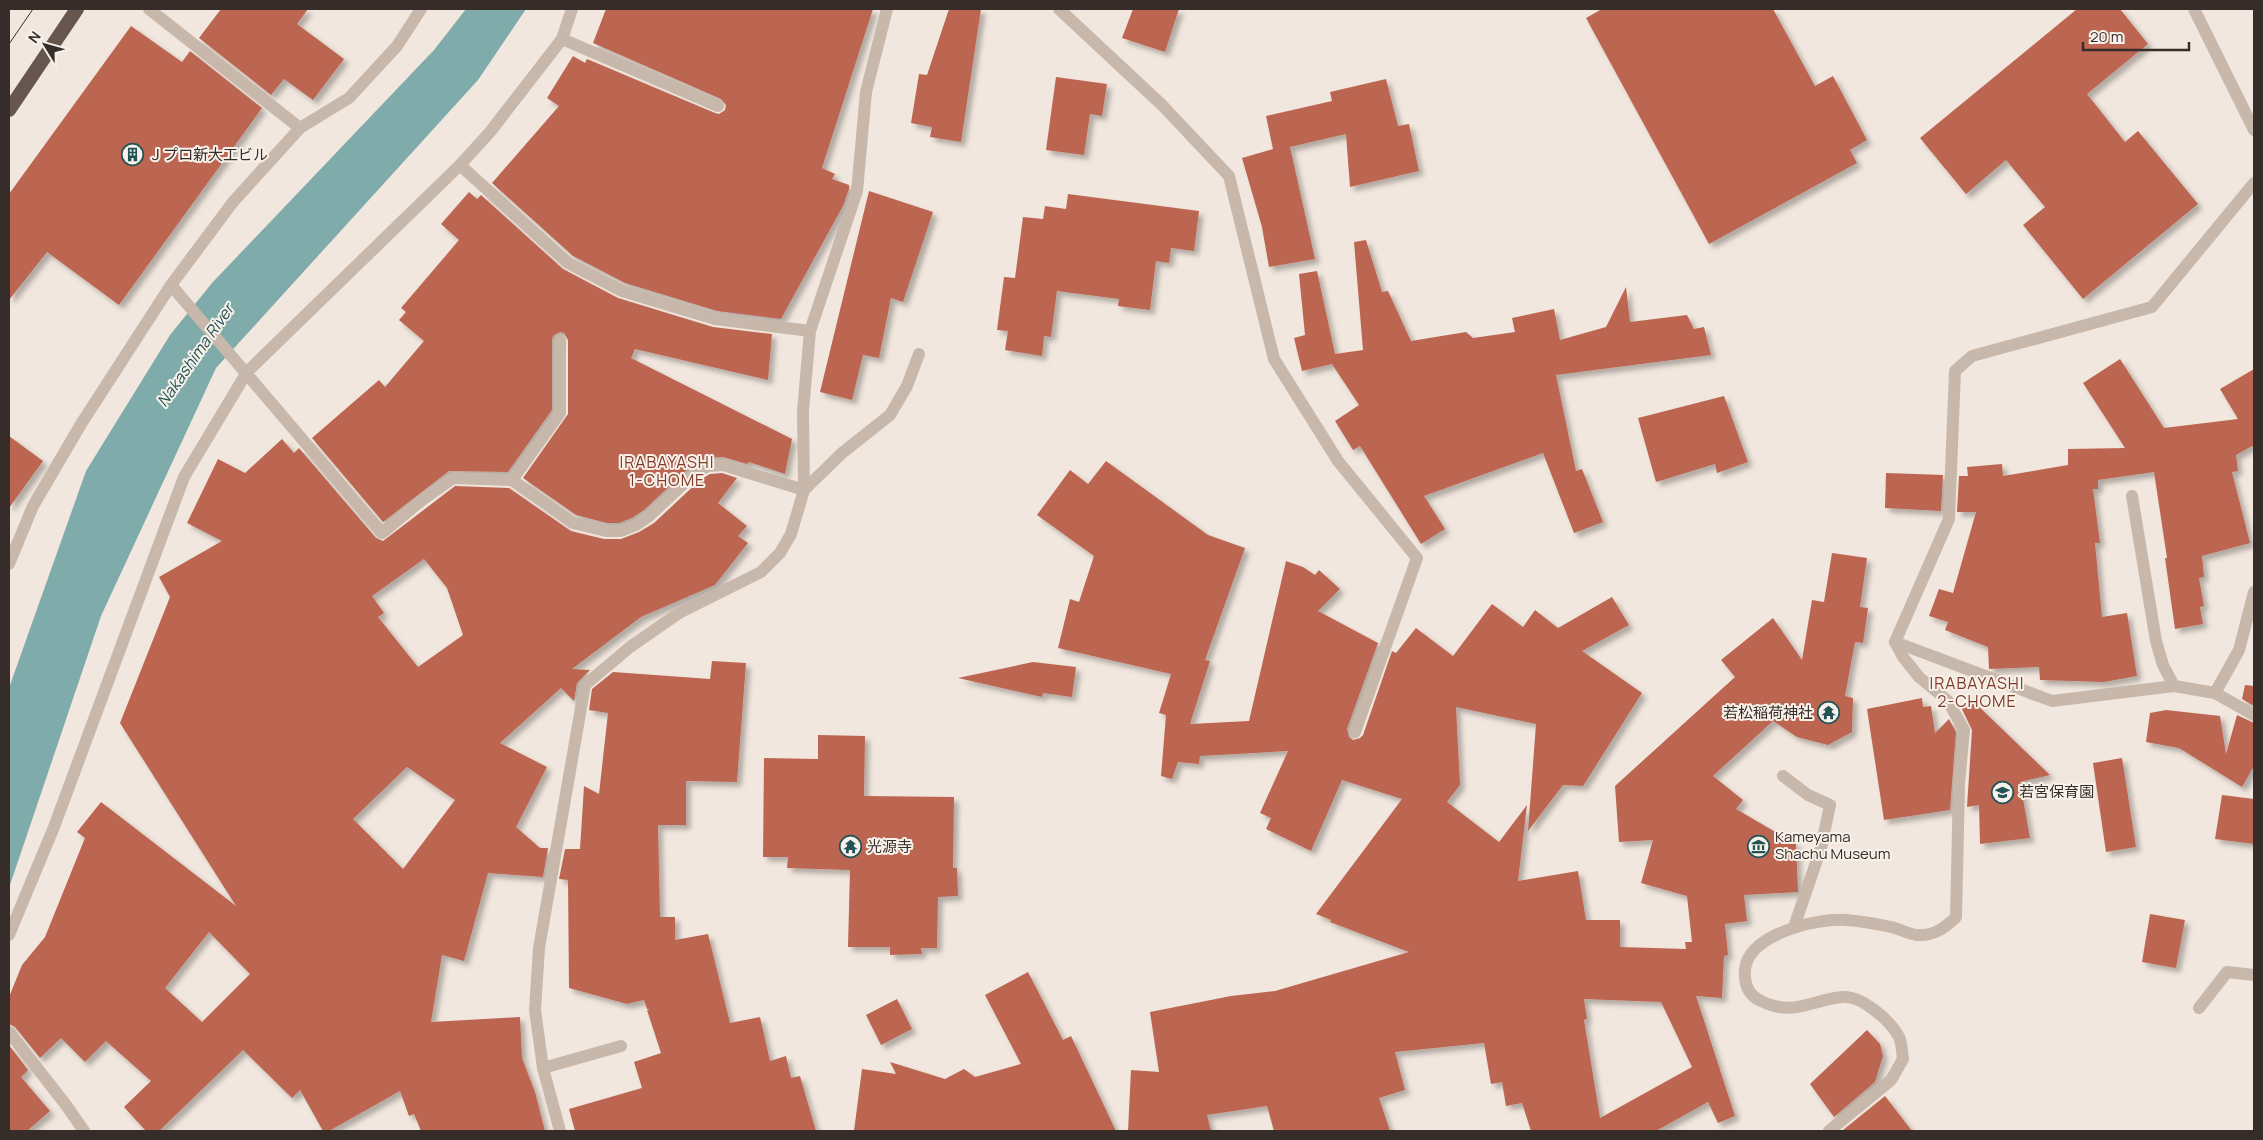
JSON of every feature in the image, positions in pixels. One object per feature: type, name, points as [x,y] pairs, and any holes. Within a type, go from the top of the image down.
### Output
[{"type":"highway","points":[[9,110],[77,9]]},
{"type":"street","points":[[149,9],[300,128]]},
{"type":"street","points":[[9,564],[33,506],[171,285],[233,202],[300,128],[349,98],[397,46],[421,9]]},
{"type":"street","points":[[9,935],[54,827],[184,477],[247,372],[460,165],[490,132],[562,40],[572,9]]},
{"type":"street","points":[[560,1131],[543,1068],[535,1010],[539,948],[585,685],[630,647],[679,613],[761,572],[780,553],[791,534],[804,490],[803,411],[810,331],[857,191],[866,92],[887,9]]},
{"type":"street","points":[[1059,9],[1162,106],[1229,176],[1274,359],[1338,461],[1417,558],[1355,732]]},
{"type":"street","points":[[2194,9],[2254,130]]},
{"type":"street","points":[[562,40],[718,106]]},
{"type":"street","points":[[460,165],[568,263],[622,291],[715,319],[810,331]]},
{"type":"street","points":[[1830,1131],[1891,1080],[1903,1059],[1899,1037],[1883,1017],[1862,1001],[1843,997],[1798,1008],[1782,1009],[1756,999],[1748,991],[1744,982],[1746,963],[1755,949],[1769,939],[1794,927],[1845,920],[1891,927],[1917,935],[1942,931],[1956,917],[1959,782],[1964,730],[1948,701],[1919,677],[1903,658],[1895,642],[1948,519],[1955,371],[1972,356],[2152,307],[2254,183]]},
{"type":"street","points":[[171,285],[247,372],[382,533],[422,500],[453,478],[512,480],[573,523],[606,531],[621,531],[636,525],[649,516],[695,473],[708,466],[723,466],[804,490]]},
{"type":"street","points":[[512,480],[560,413],[560,340]]},
{"type":"street","points":[[804,490],[842,453],[890,415],[907,386],[919,354]]},
{"type":"street","points":[[2132,496],[2156,641],[2163,665],[2174,686]]},
{"type":"street","points":[[2215,693],[2239,650],[2254,592]]},
{"type":"street","points":[[1895,642],[2052,701],[2174,686],[2215,693],[2254,715]]},
{"type":"street","points":[[1783,776],[1808,795],[1830,805],[1821,848],[1794,927]]},
{"type":"street","points":[[2199,1008],[2227,972],[2254,975]]},
{"type":"street","points":[[9,1032],[84,1131]]},
{"type":"street","points":[[543,1068],[621,1046]]},
{"type":"water","name":"Nakashima River","points":[[466,9],[526,9],[478,80],[216,368],[101,616],[9,888],[9,688],[86,471],[170,335],[212,283],[434,50]]},
{"type":"building","points":[[221,9],[308,9],[297,24],[344,59],[313,100],[284,79],[271,95],[199,38]]},
{"type":"building","points":[[606,9],[873,9],[822,168],[835,174],[832,179],[849,185],[849,189],[843,206],[781,319],[717,311],[625,283],[573,256],[492,183],[559,106],[547,98],[573,56],[585,63],[587,59],[715,113],[719,114],[725,110],[726,105],[721,99],[593,43]]},
{"type":"building","points":[[949,9],[981,9],[961,142],[930,137],[932,127],[911,123],[919,74],[927,75]]},
{"type":"building","points":[[1133,9],[1179,9],[1165,52],[1122,38]]},
{"type":"building","points":[[1602,9],[1773,9],[1815,86],[1833,76],[1867,140],[1850,150],[1857,163],[1709,244],[1586,18]]},
{"type":"building","points":[[2077,9],[2120,9],[2148,44],[2087,94],[2125,142],[2138,131],[2198,204],[2083,299],[2023,225],[2045,207],[2006,160],[1966,194],[1920,138]]},
{"type":"building","name":"Ｊプロ新大工ビル","points":[[131,26],[182,62],[190,51],[262,108],[119,305],[47,252],[9,300],[9,194]]},
{"type":"building","points":[[1056,77],[1107,84],[1102,116],[1090,114],[1084,155],[1046,150]]},
{"type":"building","points":[[1386,79],[1398,126],[1409,124],[1419,171],[1350,187],[1346,134],[1290,147],[1315,259],[1269,267],[1262,227],[1242,158],[1273,149],[1266,116],[1332,101],[1330,92]]},
{"type":"building","points":[[869,191],[933,212],[903,302],[891,298],[879,358],[863,355],[852,400],[820,392]]},
{"type":"building","points":[[469,192],[477,199],[481,195],[563,269],[618,298],[713,327],[772,334],[768,380],[635,349],[631,358],[792,439],[785,474],[749,462],[747,464],[723,457],[707,458],[690,467],[644,510],[632,518],[619,523],[607,523],[576,515],[523,478],[568,414],[568,340],[564,333],[560,332],[553,336],[552,340],[552,410],[508,472],[449,471],[383,522],[312,438],[379,380],[385,387],[424,341],[399,320],[406,312],[401,308],[459,240],[441,224]]},
{"type":"building","points":[[1068,194],[1199,211],[1194,251],[1171,248],[1169,263],[1156,261],[1150,310],[1118,306],[1119,299],[1057,291],[1051,337],[1044,336],[1042,356],[1005,350],[1008,331],[997,330],[1004,277],[1015,278],[1023,217],[1043,219],[1045,206],[1066,209]]},
{"type":"building","points":[[1366,240],[1382,292],[1388,291],[1411,341],[1466,332],[1473,338],[1515,332],[1512,318],[1554,309],[1560,340],[1606,327],[1626,287],[1630,322],[1687,315],[1694,329],[1704,327],[1711,355],[1556,375],[1576,471],[1582,469],[1603,522],[1574,533],[1543,453],[1424,496],[1445,529],[1421,544],[1360,446],[1353,450],[1335,421],[1359,405],[1332,364],[1302,371],[1294,338],[1305,335],[1299,274],[1317,271],[1335,354],[1363,350],[1354,242]]},
{"type":"building","points":[[2120,359],[2164,428],[2238,419],[2220,389],[2254,369],[2254,449],[2252,446],[2236,455],[2238,471],[2232,472],[2250,543],[2202,556],[2204,577],[2199,578],[2204,606],[2200,607],[2203,624],[2175,629],[2154,472],[2098,480],[2098,489],[2093,489],[2100,543],[2095,543],[2102,617],[2127,613],[2137,676],[2104,682],[2040,680],[2039,667],[1989,669],[1988,647],[1945,630],[1948,622],[1929,616],[1939,589],[1953,593],[1976,512],[1957,512],[1959,476],[1968,476],[1967,467],[2002,464],[2003,476],[2068,465],[2068,449],[2125,448],[2083,383]]},
{"type":"building","points":[[1724,396],[1748,462],[1717,473],[1715,464],[1656,482],[1638,418]]},
{"type":"building","points":[[9,436],[43,461],[9,508]]},
{"type":"building","points":[[282,439],[294,453],[299,448],[376,538],[383,541],[455,486],[509,488],[571,531],[604,539],[621,539],[639,532],[654,523],[700,480],[710,474],[722,473],[737,478],[718,503],[747,526],[738,536],[748,543],[715,585],[641,617],[572,669],[590,670],[577,683],[574,701],[561,688],[500,743],[547,767],[516,827],[540,848],[548,848],[543,877],[488,873],[464,961],[442,955],[431,1022],[520,1017],[522,1058],[535,1092],[545,1131],[421,1131],[414,1114],[409,1116],[400,1091],[329,1131],[323,1131],[300,1090],[292,1098],[243,1050],[159,1131],[146,1131],[124,1107],[151,1081],[106,1041],[85,1062],[61,1038],[40,1058],[15,1027],[9,1024],[9,997],[22,965],[45,937],[85,838],[77,832],[101,802],[236,906],[120,723],[170,597],[159,577],[222,541],[187,523],[218,459],[245,473]],"holes":[[[424,559],[447,588],[463,635],[418,667],[378,617],[384,613],[372,596]],[[407,767],[455,800],[403,869],[353,819]],[[209,932],[250,974],[202,1022],[165,988]]]},
{"type":"building","points":[[1106,461],[1208,535],[1245,548],[1205,660],[1210,661],[1190,724],[1249,721],[1286,561],[1303,567],[1315,575],[1319,570],[1340,589],[1318,611],[1378,643],[1347,729],[1349,737],[1353,740],[1363,735],[1392,651],[1396,653],[1416,628],[1453,656],[1492,604],[1523,627],[1535,610],[1558,628],[1612,597],[1629,625],[1582,651],[1642,693],[1583,786],[1563,785],[1528,831],[1536,724],[1456,707],[1460,785],[1447,802],[1499,842],[1527,805],[1518,881],[1578,871],[1586,920],[1620,920],[1620,947],[1686,949],[1685,942],[1692,942],[1687,896],[1641,883],[1653,840],[1619,842],[1615,786],[1735,677],[1721,660],[1773,618],[1802,660],[1812,600],[1824,602],[1832,553],[1867,558],[1860,607],[1868,608],[1863,643],[1855,642],[1845,696],[1853,698],[1852,732],[1828,745],[1797,737],[1773,721],[1713,776],[1743,800],[1736,809],[1796,844],[1798,892],[1744,895],[1747,921],[1725,924],[1728,955],[1724,956],[1722,998],[1696,996],[1735,1116],[1718,1123],[1708,1102],[1656,1131],[1531,1131],[1522,1103],[1506,1106],[1502,1082],[1491,1084],[1484,1043],[1395,1052],[1405,1090],[1379,1098],[1390,1131],[1274,1131],[1267,1106],[1207,1115],[1211,1131],[1128,1131],[1131,1070],[1159,1072],[1150,1012],[1231,996],[1275,991],[1409,952],[1330,922],[1331,920],[1316,914],[1402,799],[1342,780],[1311,851],[1266,829],[1271,818],[1260,813],[1288,751],[1200,756],[1199,764],[1178,762],[1172,779],[1161,776],[1166,715],[1159,713],[1171,674],[1058,648],[1070,599],[1079,602],[1094,556],[1037,515],[1070,470],[1088,484]],"holes":[[[1584,999],[1661,1002],[1692,1067],[1600,1118],[1584,1020],[1587,1019]]]},
{"type":"building","points":[[1886,473],[1943,475],[1941,511],[1885,508]]},
{"type":"building","points":[[712,661],[746,663],[737,782],[686,781],[686,825],[658,825],[660,917],[675,917],[675,940],[708,934],[730,1023],[760,1017],[770,1061],[786,1056],[791,1078],[800,1076],[816,1131],[575,1131],[569,1109],[642,1088],[634,1062],[661,1053],[647,1010],[650,1010],[647,1009],[644,1000],[627,1004],[569,988],[568,880],[559,879],[565,849],[580,849],[584,786],[599,794],[608,713],[589,710],[592,689],[613,672],[710,679]]},
{"type":"building","points":[[1033,662],[1076,667],[1072,697],[1043,693],[1042,697],[958,678]]},
{"type":"building","points":[[2245,685],[2254,686],[2254,706],[2242,699]]},
{"type":"building","points":[[1922,698],[1923,707],[1931,706],[1935,733],[1949,719],[1956,732],[1950,810],[1884,820],[1867,709]]},
{"type":"building","points":[[1970,698],[2050,775],[2020,782],[2030,838],[1980,844],[1979,805],[1967,807],[1972,730],[1961,707]]},
{"type":"building","points":[[2166,710],[2220,716],[2226,754],[2237,715],[2254,723],[2254,766],[2242,787],[2179,748],[2146,742],[2150,713]]},
{"type":"building","name":"光源寺","points":[[818,735],[865,736],[864,796],[954,797],[953,868],[957,868],[958,896],[938,897],[937,948],[921,948],[922,954],[890,955],[890,947],[848,947],[850,870],[787,868],[788,857],[763,857],[764,758],[818,759]]},
{"type":"building","points":[[2122,758],[2136,847],[2106,852],[2093,763]]},
{"type":"building","points":[[2222,795],[2254,799],[2254,844],[2215,839]]},
{"type":"building","points":[[2150,914],[2185,920],[2176,968],[2142,962]]},
{"type":"building","points":[[1028,972],[1063,1040],[1071,1036],[1116,1131],[854,1131],[862,1069],[896,1074],[890,1062],[945,1079],[964,1069],[975,1077],[1021,1064],[985,995]]},
{"type":"building","points":[[897,999],[912,1029],[881,1045],[866,1015]]},
{"type":"building","points":[[1867,1030],[1880,1044],[1883,1056],[1875,1082],[1834,1117],[1810,1084]]},
{"type":"building","points":[[9,1045],[28,1070],[21,1077],[50,1111],[27,1131],[9,1131]]},
{"type":"building","points":[[1885,1096],[1912,1131],[1843,1130]]},
{"type":"tram line","points":[[9,44],[33,9]]},
{"type":"place","name":"Ｊプロ新大工ビル","points":[[132,155]]},
{"type":"place","name":"若松稲荷神社","points":[[1829,713]]},
{"type":"place","name":"若宮保育園","points":[[2003,792]]},
{"type":"place","name":"Kameyama Shachu Museum","points":[[1759,846]]},
{"type":"place","name":"光源寺","points":[[851,847]]},
{"type":"district","name":"IRABAYASHI 1-CHOME","points":[[667,471]]},
{"type":"district","name":"IRABAYASHI 2-CHOME","points":[[1977,692]]}]
